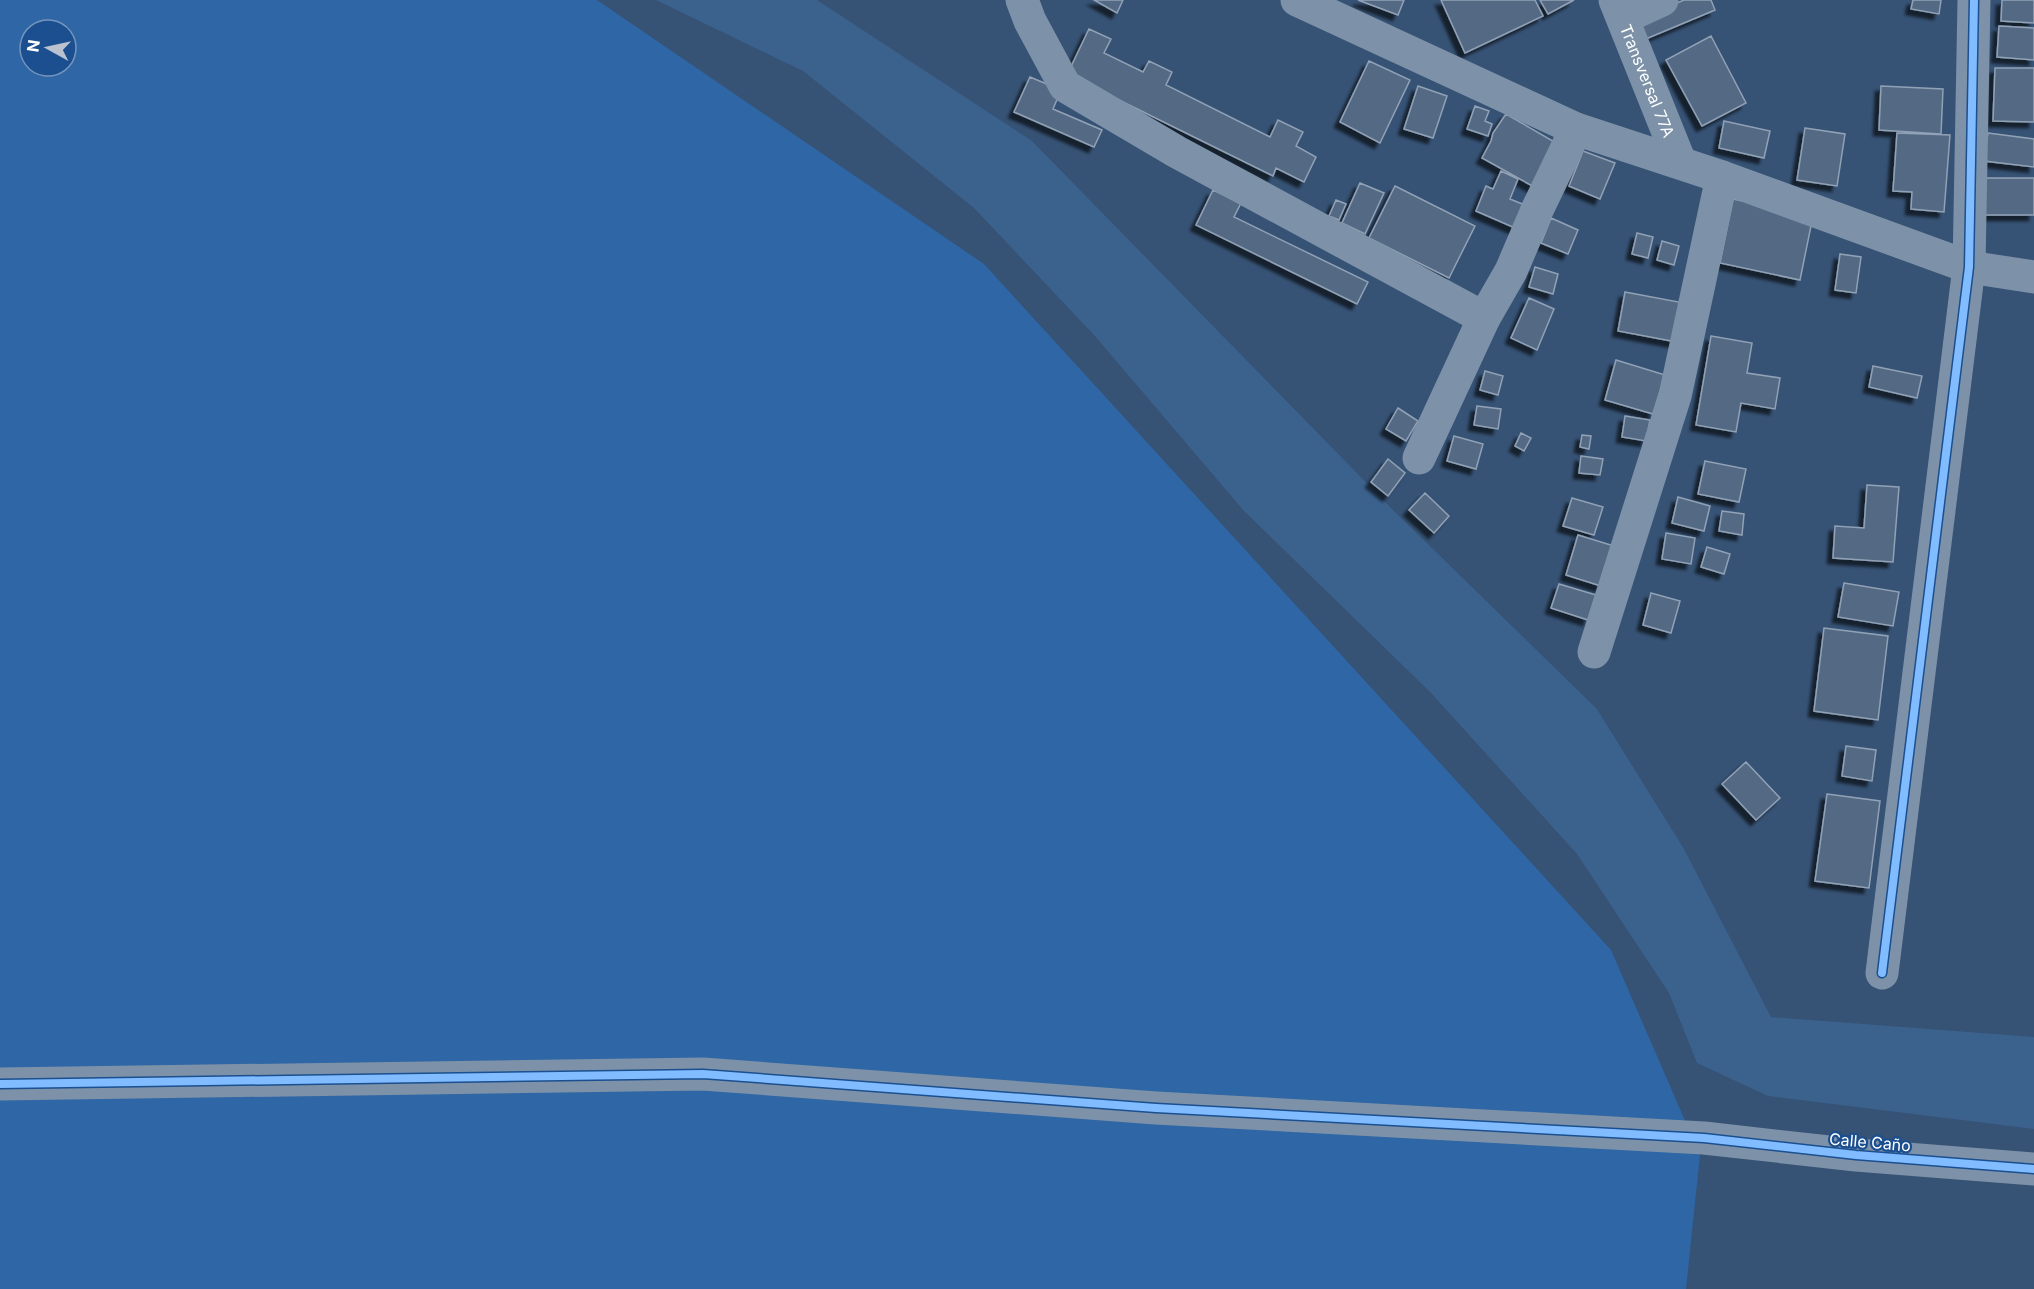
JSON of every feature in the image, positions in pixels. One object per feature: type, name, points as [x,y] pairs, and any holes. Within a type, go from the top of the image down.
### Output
[{"type":"street","points":[[1022,0],[1030,21],[1065,86],[1177,152],[1484,318]]},
{"type":"street","points":[[1297,0],[1576,129],[1680,162],[1969,267],[2034,277]]},
{"type":"street","points":[[1619,9],[1662,0]]},
{"type":"street","points":[[1882,973],[1969,267],[1974,0]]},
{"type":"street","name":"Transversal 77A","points":[[1619,9],[1680,162]]},
{"type":"street","points":[[1419,458],[1484,318],[1511,271],[1576,129]]},
{"type":"street","points":[[1594,652],[1675,396],[1722,177]]},
{"type":"street","name":"Calle Caño","points":[[0,1084],[704,1074],[1156,1108],[1704,1138],[1856,1155],[2034,1169]]},
{"type":"shaded area","points":[[0,0],[597,0],[984,264],[1611,950],[1700,1155],[1686,1289],[0,1289]]},
{"type":"shaded area","points":[[656,0],[817,0],[1032,141],[1395,512],[1597,709],[1684,849],[1771,1017],[2034,1037],[2034,1129],[1768,1096],[1697,1063],[1669,993],[1577,854],[1431,693],[1244,511],[1094,335],[974,208],[803,71]]},
{"type":"building","points":[[1094,0],[1123,0],[1117,13]]},
{"type":"building","points":[[1358,0],[1404,0],[1398,15]]},
{"type":"building","points":[[1441,0],[1535,0],[1543,16],[1465,53]]},
{"type":"building","points":[[1540,0],[1574,0],[1548,14]]},
{"type":"building","points":[[1684,0],[1711,0],[1715,10],[1641,41],[1633,22]]},
{"type":"building","points":[[1913,0],[1941,0],[1939,14],[1911,9]]},
{"type":"building","points":[[2002,0],[2034,0],[2034,23],[2001,21]]},
{"type":"building","points":[[1999,26],[2034,28],[2034,60],[1997,57]]},
{"type":"building","points":[[1089,29],[1111,39],[1104,53],[1143,72],[1149,61],[1172,72],[1166,85],[1270,137],[1278,120],[1303,132],[1296,146],[1316,157],[1304,182],[1276,168],[1273,176],[1117,99],[1066,77]]},
{"type":"building","points":[[1711,36],[1746,103],[1702,126],[1666,60]]},
{"type":"building","points":[[1369,61],[1410,80],[1380,143],[1340,122]]},
{"type":"building","points":[[1995,68],[2034,68],[2034,122],[1993,121]]},
{"type":"building","points":[[1030,77],[1061,90],[1053,109],[1102,130],[1094,147],[1014,112]]},
{"type":"building","points":[[1418,86],[1447,96],[1433,138],[1404,129]]},
{"type":"building","points":[[1881,86],[1943,89],[1941,134],[1879,130]]},
{"type":"building","points":[[1475,106],[1489,111],[1485,121],[1492,124],[1488,136],[1467,129]]},
{"type":"building","points":[[1506,114],[1558,144],[1536,188],[1482,158],[1493,133]]},
{"type":"building","points":[[1724,121],[1770,131],[1764,158],[1719,148]]},
{"type":"building","points":[[1805,128],[1845,134],[1837,186],[1797,180]]},
{"type":"building","points":[[1897,133],[1950,135],[1944,212],[1911,209],[1912,192],[1893,191]]},
{"type":"building","points":[[1988,133],[2034,139],[2034,167],[1984,161]]},
{"type":"building","points":[[1583,151],[1615,163],[1600,199],[1569,186]]},
{"type":"building","points":[[1501,171],[1518,179],[1510,199],[1532,208],[1522,231],[1476,211],[1486,186],[1493,189]]},
{"type":"building","points":[[1983,178],[2034,178],[2034,215],[1984,215]]},
{"type":"building","points":[[1360,183],[1384,193],[1365,234],[1342,223]]},
{"type":"building","points":[[1395,186],[1475,226],[1449,278],[1369,238]]},
{"type":"building","points":[[1213,190],[1241,203],[1234,217],[1368,282],[1357,304],[1196,225]]},
{"type":"building","points":[[1733,199],[1813,216],[1800,280],[1720,263]]},
{"type":"building","points":[[1336,200],[1346,204],[1339,220],[1329,216]]},
{"type":"building","points":[[1551,218],[1578,230],[1568,254],[1541,243]]},
{"type":"building","points":[[1637,233],[1653,237],[1648,258],[1632,254]]},
{"type":"building","points":[[1662,241],[1679,246],[1674,265],[1657,260]]},
{"type":"building","points":[[1840,254],[1861,257],[1856,293],[1835,290]]},
{"type":"building","points":[[1535,267],[1558,274],[1553,294],[1529,287]]},
{"type":"building","points":[[1625,292],[1684,303],[1677,342],[1618,331]]},
{"type":"building","points":[[1529,298],[1554,309],[1537,350],[1511,338]]},
{"type":"building","points":[[1711,336],[1752,343],[1747,373],[1780,378],[1775,409],[1741,403],[1736,432],[1696,425]]},
{"type":"building","points":[[1616,360],[1665,375],[1653,414],[1605,400]]},
{"type":"building","points":[[1873,366],[1922,376],[1917,398],[1869,387]]},
{"type":"building","points":[[1485,371],[1503,376],[1498,395],[1480,390]]},
{"type":"building","points":[[1477,406],[1501,409],[1498,429],[1474,425]]},
{"type":"building","points":[[1398,408],[1418,421],[1406,441],[1386,429]]},
{"type":"building","points":[[1625,416],[1650,420],[1646,441],[1622,437]]},
{"type":"building","points":[[1521,433],[1531,438],[1524,451],[1515,446]]},
{"type":"building","points":[[1582,435],[1591,436],[1589,449],[1580,447]]},
{"type":"building","points":[[1454,436],[1483,444],[1476,469],[1447,461]]},
{"type":"building","points":[[1581,456],[1603,459],[1600,475],[1579,473]]},
{"type":"building","points":[[1388,459],[1405,473],[1388,496],[1371,482]]},
{"type":"building","points":[[1705,461],[1746,469],[1739,502],[1698,494]]},
{"type":"building","points":[[1867,485],[1899,487],[1893,562],[1833,558],[1835,526],[1864,528]]},
{"type":"building","points":[[1425,493],[1449,516],[1434,533],[1409,510]]},
{"type":"building","points":[[1678,497],[1710,506],[1704,531],[1672,523]]},
{"type":"building","points":[[1572,498],[1603,507],[1594,535],[1563,526]]},
{"type":"building","points":[[1722,511],[1744,514],[1742,535],[1719,531]]},
{"type":"building","points":[[1666,533],[1695,538],[1691,564],[1662,559]]},
{"type":"building","points":[[1578,535],[1614,546],[1601,586],[1566,575]]},
{"type":"building","points":[[1707,547],[1730,554],[1724,574],[1701,567]]},
{"type":"building","points":[[1844,583],[1899,592],[1893,626],[1838,617]]},
{"type":"building","points":[[1559,584],[1596,595],[1588,620],[1551,608]]},
{"type":"building","points":[[1651,593],[1680,601],[1671,633],[1643,625]]},
{"type":"building","points":[[1824,628],[1888,636],[1878,720],[1814,711]]},
{"type":"building","points":[[1846,746],[1876,750],[1872,781],[1842,776]]},
{"type":"building","points":[[1746,762],[1780,798],[1756,820],[1722,784]]},
{"type":"building","points":[[1827,794],[1880,801],[1869,888],[1815,881]]},
{"type":"cycle path","points":[[1882,973],[1969,267],[1974,0]]},
{"type":"cycle path","points":[[0,1084],[703,1074],[1156,1108],[1704,1138],[1856,1155],[2034,1169]]}]
